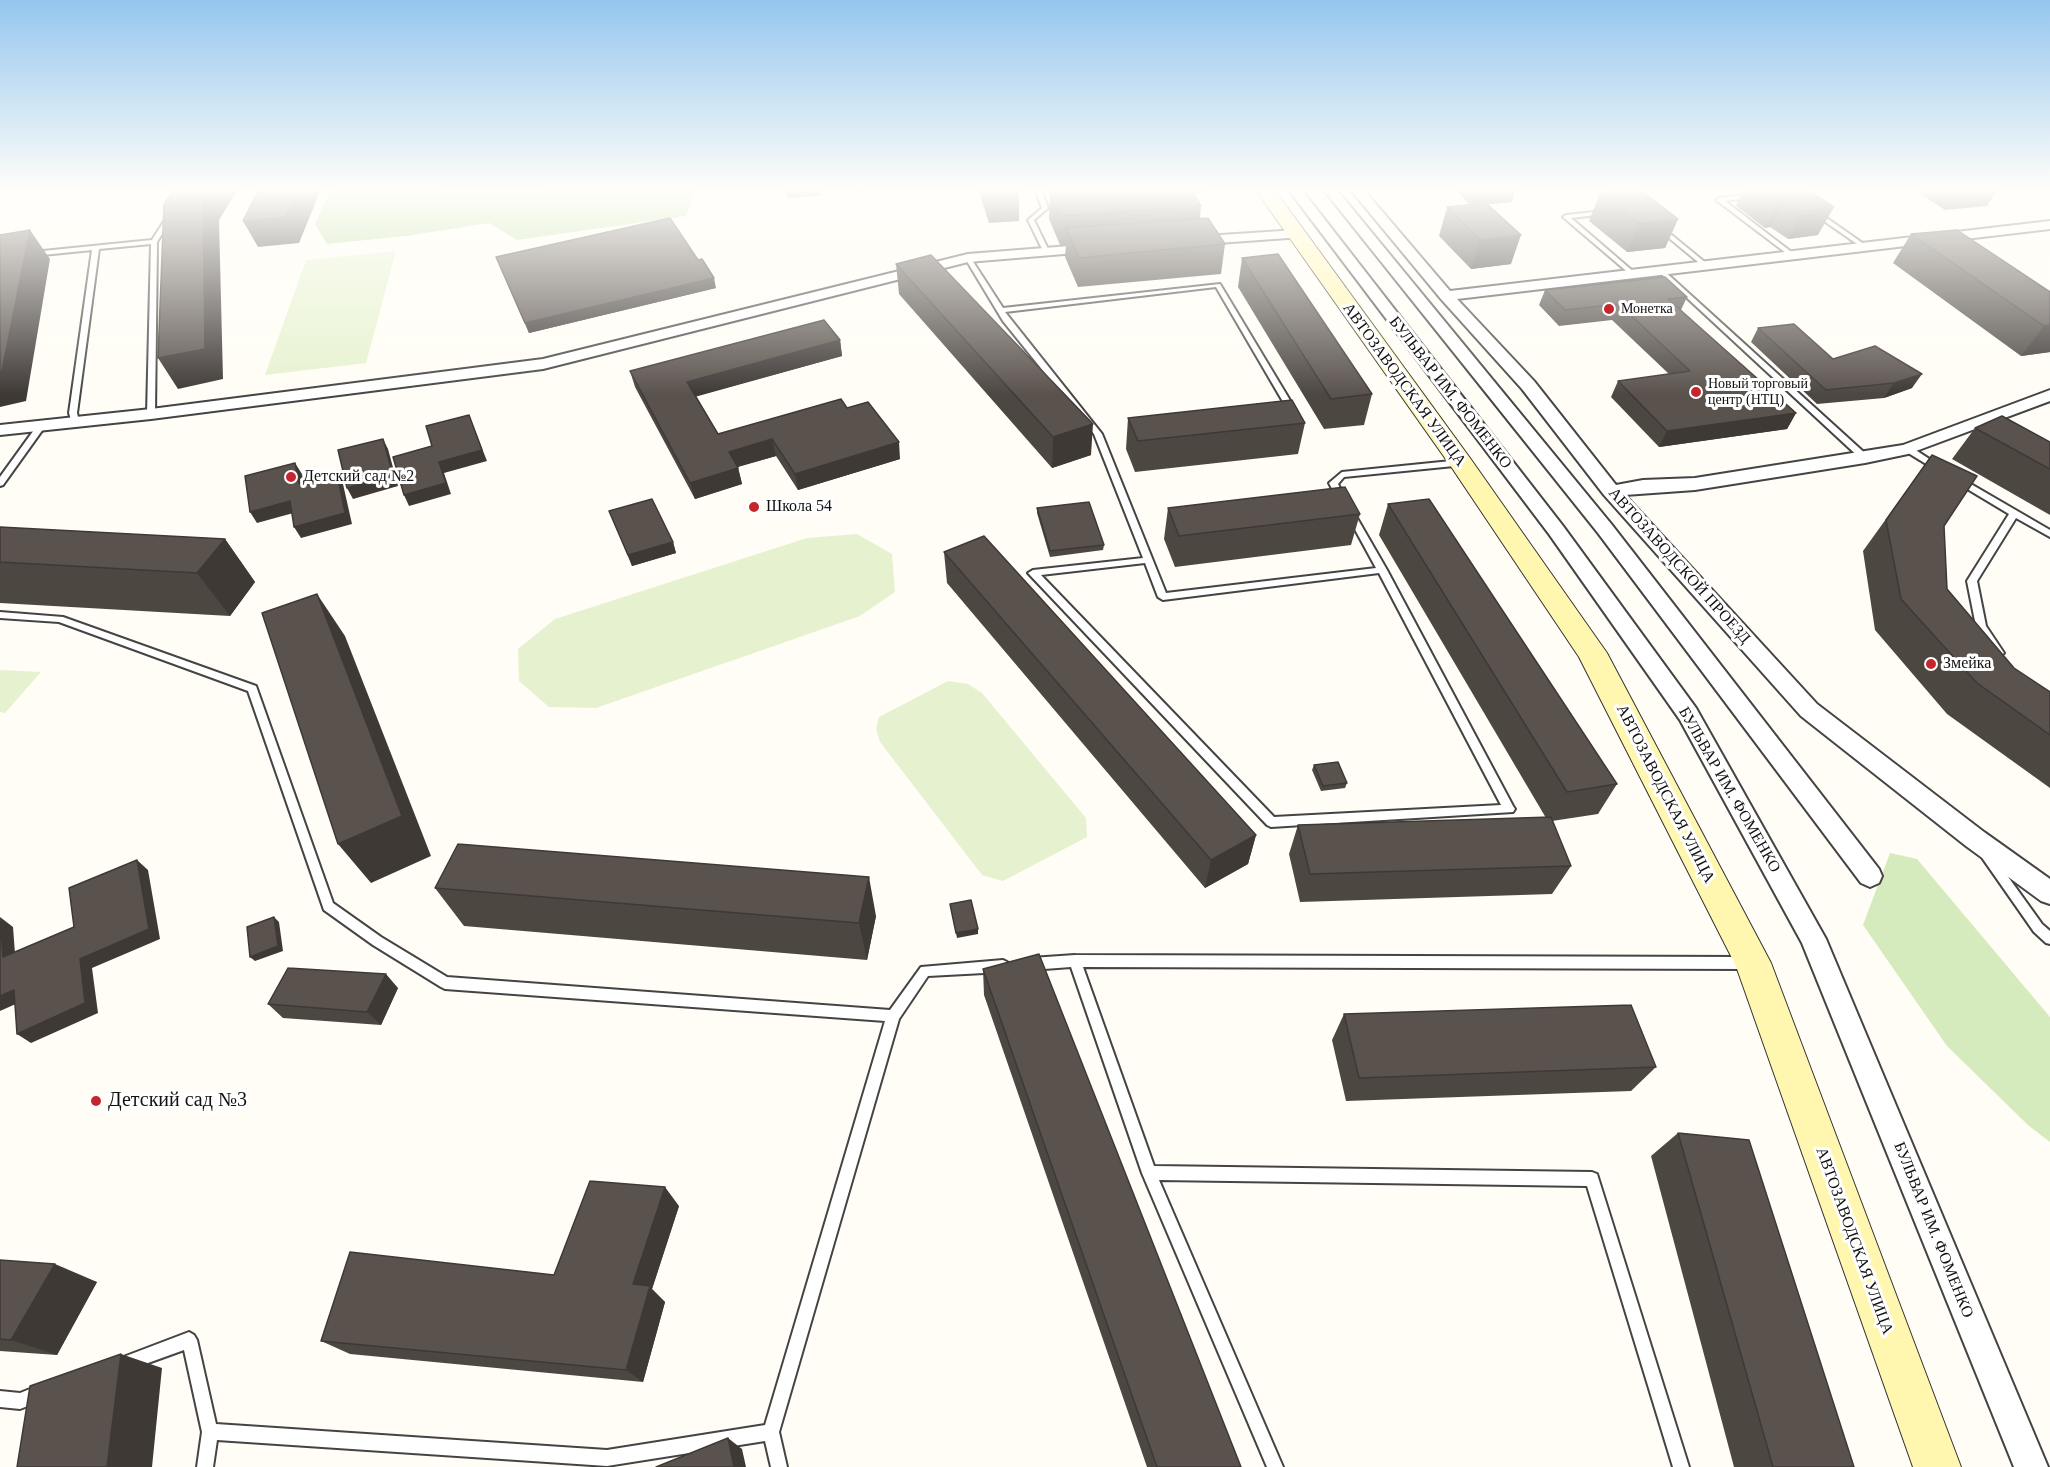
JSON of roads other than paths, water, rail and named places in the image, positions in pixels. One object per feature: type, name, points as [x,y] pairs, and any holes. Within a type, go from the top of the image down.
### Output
[{"type":"street","points":[[0,430],[151,414],[543,364],[974,257]]},
{"type":"street","name":"АВТОЗАВОДСКАЯ УЛИЦА","points":[[1314,257],[1592,653],[1753,963],[1937,1467]]},
{"type":"street","name":"БУЛЬВАР ИМ. ФОМЕНКО","points":[[1347,257],[1556,530],[1688,714],[1814,939],[2031,1467]]},
{"type":"street","name":"БУЛЬВАР ИМ. ФОМЕНКО","points":[[1385,257],[1605,529],[1870,876]]},
{"type":"street","name":"АВТОЗАВОДСКОЙ ПРОЕЗД","points":[[1414,257],[1528,385],[1611,491],[1809,710],[1975,839],[2050,893]]},
{"type":"street","points":[[1446,296],[1771,257]]},
{"type":"street","points":[[1611,491],[1643,486],[1695,484],[1865,458],[1908,449],[2047,399]]},
{"type":"lane","points":[[75,421],[73,413],[95,257]]},
{"type":"lane","points":[[151,414],[154,257]]},
{"type":"lane","points":[[1614,257],[1633,274]]},
{"type":"lane","points":[[1696,257],[1705,265]]},
{"type":"lane","points":[[968,258],[1001,310],[1098,434],[1163,597],[1382,570]]},
{"type":"lane","points":[[1660,270],[1865,458]]},
{"type":"lane","points":[[1001,310],[1218,285],[1295,415]]},
{"type":"lane","points":[[0,483],[42,425]]},
{"type":"lane","points":[[1908,449],[2050,534]]},
{"type":"lane","points":[[1148,560],[1033,573],[1271,822],[1509,809],[1382,570],[1332,483],[1342,474],[1461,464]]},
{"type":"lane","points":[[2005,662],[1981,626],[1971,581],[2014,513]]},
{"type":"lane","points":[[0,615],[60,619],[252,689],[328,906],[377,941],[445,983],[893,1016]]},
{"type":"lane","points":[[1975,839],[2038,928],[2050,939]]},
{"type":"lane","points":[[779,1467],[771,1432],[893,1016],[925,971],[1075,961],[1753,963]]},
{"type":"lane","points":[[1075,961],[1149,1173],[1275,1467]]},
{"type":"lane","points":[[1149,1173],[1593,1179],[1681,1467]]},
{"type":"lane","points":[[110,1368],[189,1340],[210,1432],[205,1467]]},
{"type":"lane","points":[[0,1399],[20,1401],[54,1389]]},
{"type":"lane","points":[[210,1432],[607,1458],[771,1432]]},
{"type":"place","name":"Монетка","points":[[1609,309]]},
{"type":"place","name":"Новый торговый центр (НТЦ)","points":[[1696,392]]},
{"type":"place","name":"Детский сад №2","points":[[291,477]]},
{"type":"place","name":"Школа 54","points":[[754,507]]},
{"type":"place","name":"Змейка","points":[[1931,664]]},
{"type":"place","name":"Детский сад №3","points":[[96,1101]]}]
